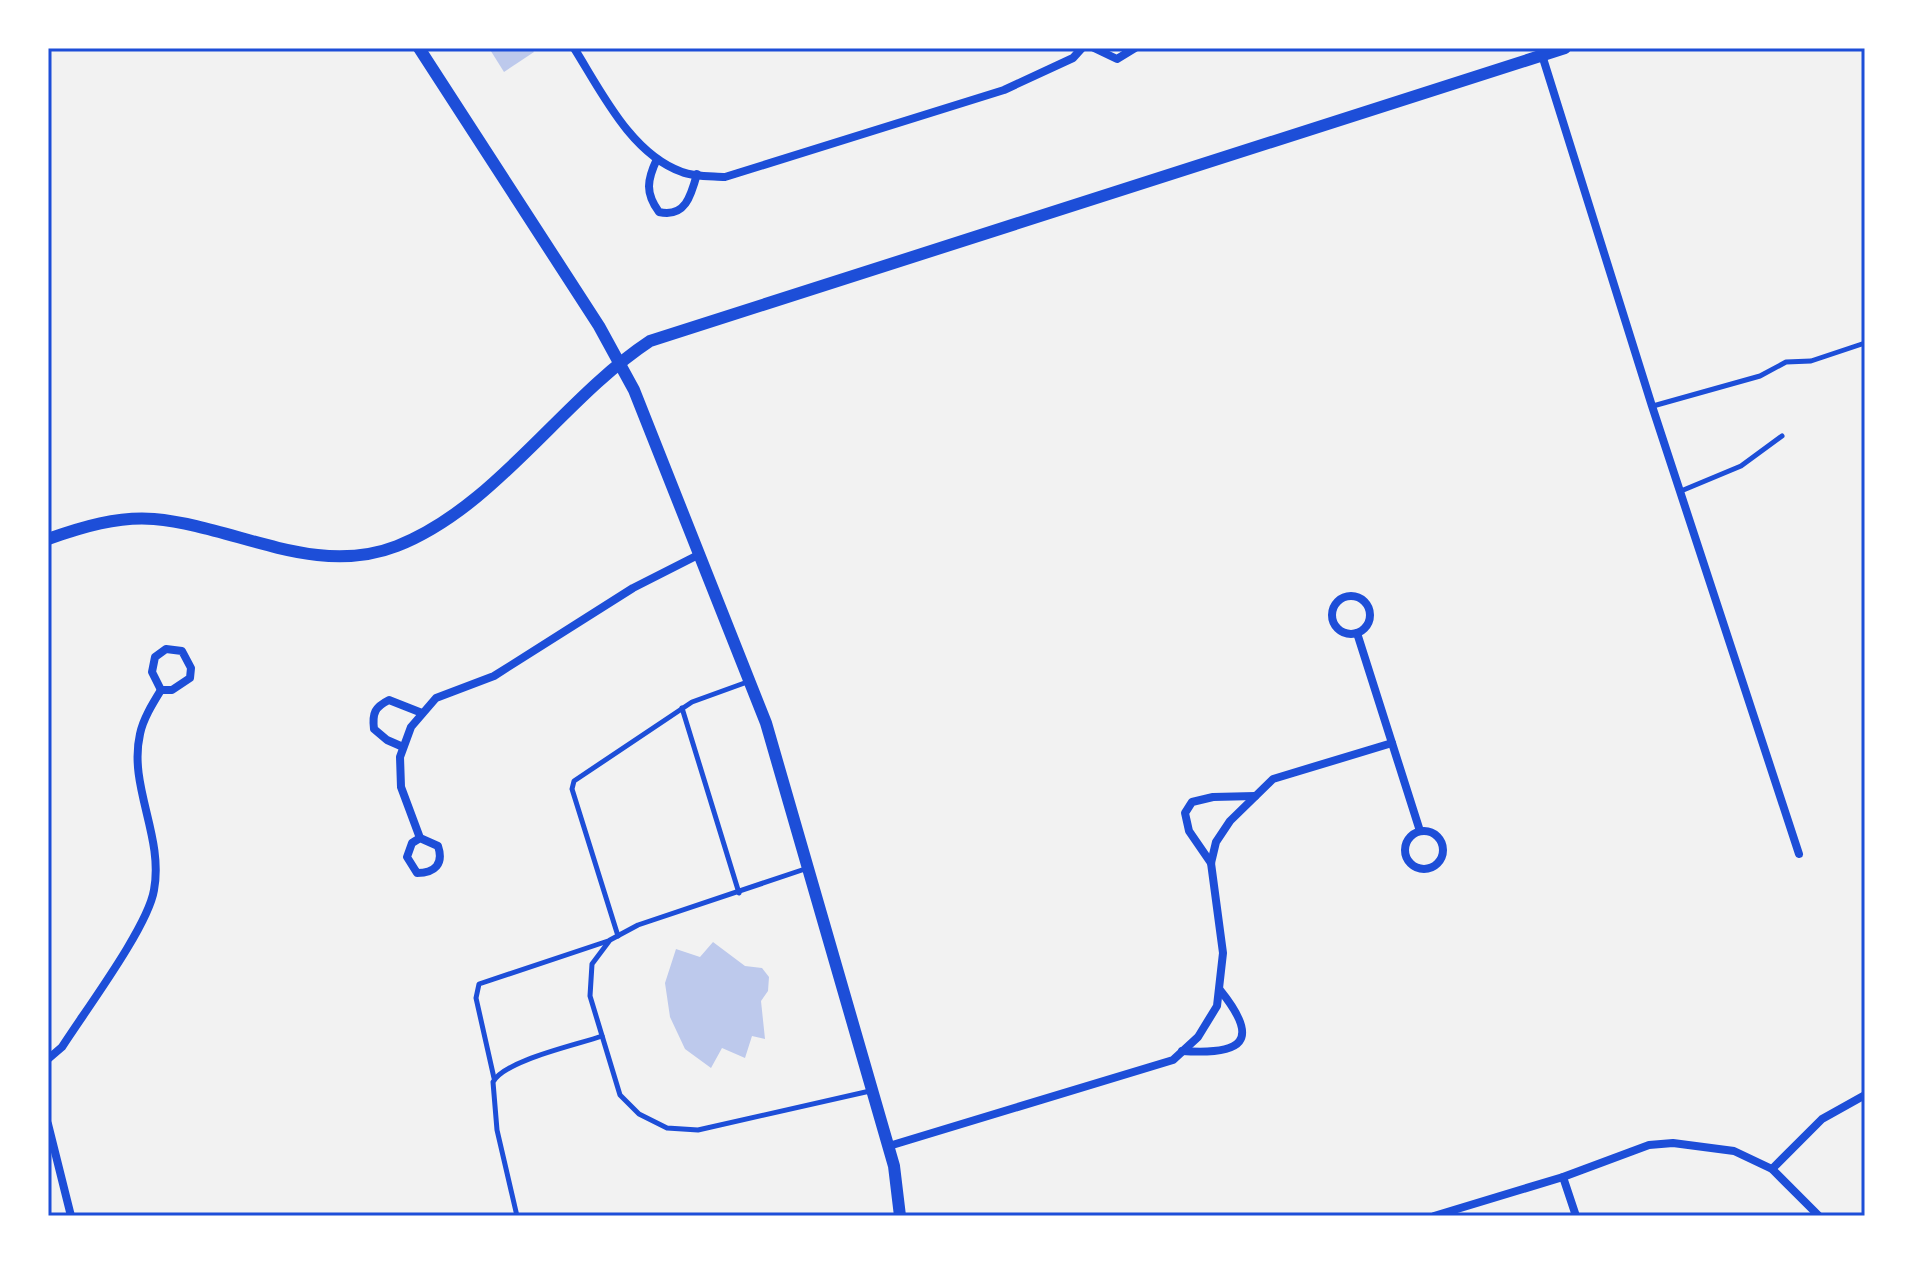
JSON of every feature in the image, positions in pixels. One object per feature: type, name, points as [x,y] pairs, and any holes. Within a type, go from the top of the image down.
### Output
[{"type":"street","points":[[419,48],[620,361],[700,554],[750,681],[809,868],[889,1146],[900,1216]]},
{"type":"street","points":[[574,48],[638,143],[657,159],[684,173],[725,177],[1004,90],[1073,58],[1082,48]]},
{"type":"street","points":[[1094,48],[1117,59],[1135,48]]},
{"type":"street","points":[[48,539],[102,523],[153,519],[294,552],[350,556],[386,550],[436,526],[465,505],[620,361],[650,341],[1565,48]]},
{"type":"street","points":[[1542,55],[1652,406],[1799,854]]},
{"type":"street","points":[[657,159],[649,177],[649,198],[659,212],[671,215],[682,209],[689,200],[697,174]]},
{"type":"street","points":[[420,838],[412,843],[407,857],[417,873],[429,873],[438,866],[441,856],[438,846],[420,838],[401,787],[403,747],[411,727],[436,698],[494,676],[633,588],[700,554]]},
{"type":"street","points":[[1357,596],[1369,608],[1367,625],[1357,633],[1342,633],[1332,620],[1334,604],[1342,597],[1357,596]]},
{"type":"street","points":[[1357,633],[1420,831]]},
{"type":"street","points":[[166,649],[182,651],[191,668],[190,678],[172,690],[161,690],[152,672],[155,657],[166,649]]},
{"type":"street","points":[[48,1059],[62,1047],[139,927],[154,894],[158,862],[138,763],[140,733],[161,690]]},
{"type":"street","points":[[403,747],[374,729],[373,716],[377,706],[389,700],[422,713]]},
{"type":"street","points":[[889,1146],[1173,1060],[1207,1025],[1220,990],[1223,953],[1211,863],[1216,842],[1230,821],[1273,779],[1392,743]]},
{"type":"street","points":[[1211,863],[1189,831],[1185,813],[1192,802],[1224,796],[1255,796]]},
{"type":"street","points":[[1420,831],[1431,832],[1443,843],[1441,861],[1426,870],[1416,868],[1406,856],[1408,840],[1420,831]]},
{"type":"street","points":[[1182,1051],[1228,1050],[1240,1043],[1244,1033],[1241,1017],[1220,990]]},
{"type":"street","points":[[1772,1169],[1822,1119],[1865,1095]]},
{"type":"street","points":[[48,1124],[71,1216]]},
{"type":"street","points":[[1434,1216],[1563,1177],[1649,1145],[1673,1143],[1705,1144],[1734,1151],[1772,1169],[1819,1216]]},
{"type":"street","points":[[1563,1177],[1576,1216]]},
{"type":"lane","points":[[1652,406],[1760,376],[1786,362],[1811,361],[1865,343]]},
{"type":"lane","points":[[1680,492],[1741,466],[1782,436]]},
{"type":"lane","points":[[618,936],[572,789],[574,781],[682,708],[750,681]]},
{"type":"lane","points":[[682,708],[739,893]]},
{"type":"lane","points":[[517,1216],[497,1130],[495,1079],[476,998],[479,984],[610,940],[638,925],[809,868]]},
{"type":"lane","points":[[610,940],[592,964],[590,996],[620,1095],[639,1114],[667,1128],[698,1130],[873,1090]]},
{"type":"lane","points":[[495,1079],[518,1064],[602,1036]]},
{"type":"building","points":[[489,48],[531,48],[534,52],[504,72]]},
{"type":"building","points":[[713,942],[745,966],[762,968],[769,977],[768,991],[761,1001],[765,1039],[752,1036],[745,1058],[722,1048],[711,1068],[685,1049],[670,1017],[665,983],[676,949],[700,957]]}]
